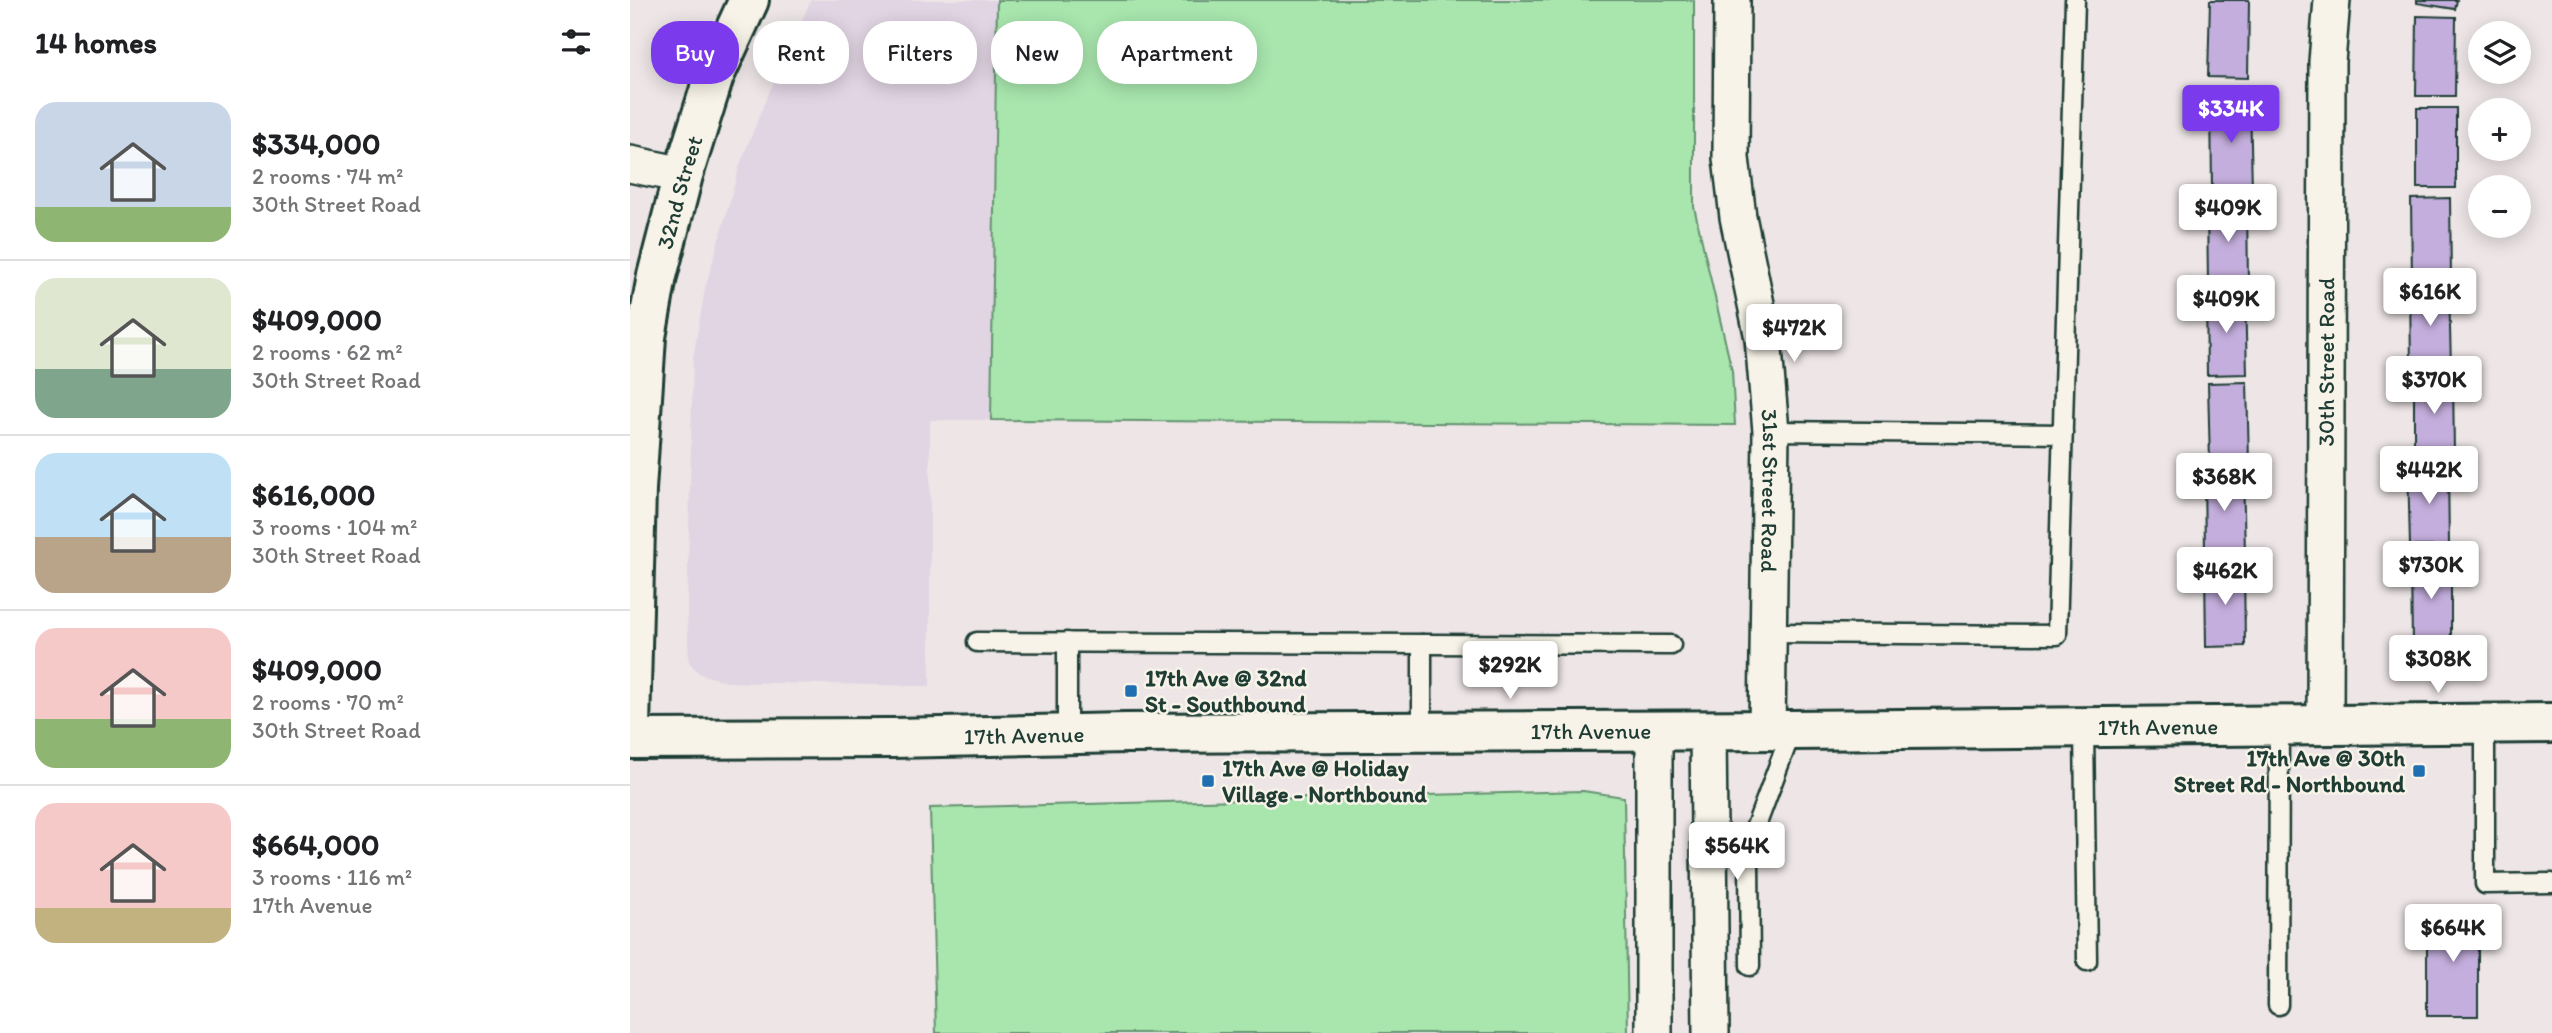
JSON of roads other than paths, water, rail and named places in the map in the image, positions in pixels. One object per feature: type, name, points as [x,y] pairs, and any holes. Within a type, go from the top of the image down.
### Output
[{"type":"main road","name":"32nd Street","points":[[630,727],[635,426],[646,337],[657,276],[683,175],[714,76],[749,0]]},
{"type":"main road","name":"17th Avenue","points":[[630,739],[1422,730],[1708,731],[2552,723]]},
{"type":"street","name":"31st Street Road","points":[[1732,0],[1731,158],[1741,229],[1763,338],[1770,430],[1769,633],[1779,730]]},
{"type":"street","name":"30th Street Road","points":[[2325,726],[2327,62],[2332,0]]},
{"type":"street","points":[[630,164],[683,175]]},
{"type":"street","points":[[1654,731],[1654,1033]]},
{"type":"street","points":[[1708,731],[1711,1033]]},
{"type":"lane","points":[[1769,633],[2057,635],[2075,0]]},
{"type":"lane","points":[[1770,430],[2063,434]]},
{"type":"lane","points":[[977,642],[1671,645]]},
{"type":"lane","points":[[1067,642],[1067,734]]},
{"type":"lane","points":[[1422,644],[1422,730]]},
{"type":"lane","points":[[2484,724],[2484,884],[2552,883]]},
{"type":"lane","points":[[2278,1005],[2279,726]]},
{"type":"lane","points":[[2084,728],[2087,961]]},
{"type":"lane","points":[[1750,966],[1749,861],[1753,834],[1779,730]]},
{"type":"place","name":"17th Ave @ 32nd St - Southbound","points":[[1131,691]]},
{"type":"place","name":"17th Ave @ 30th Street Rd - Northbound","points":[[2419,771]]},
{"type":"place","name":"17th Ave @ Holiday Village - Northbound","points":[[1208,781]]}]
